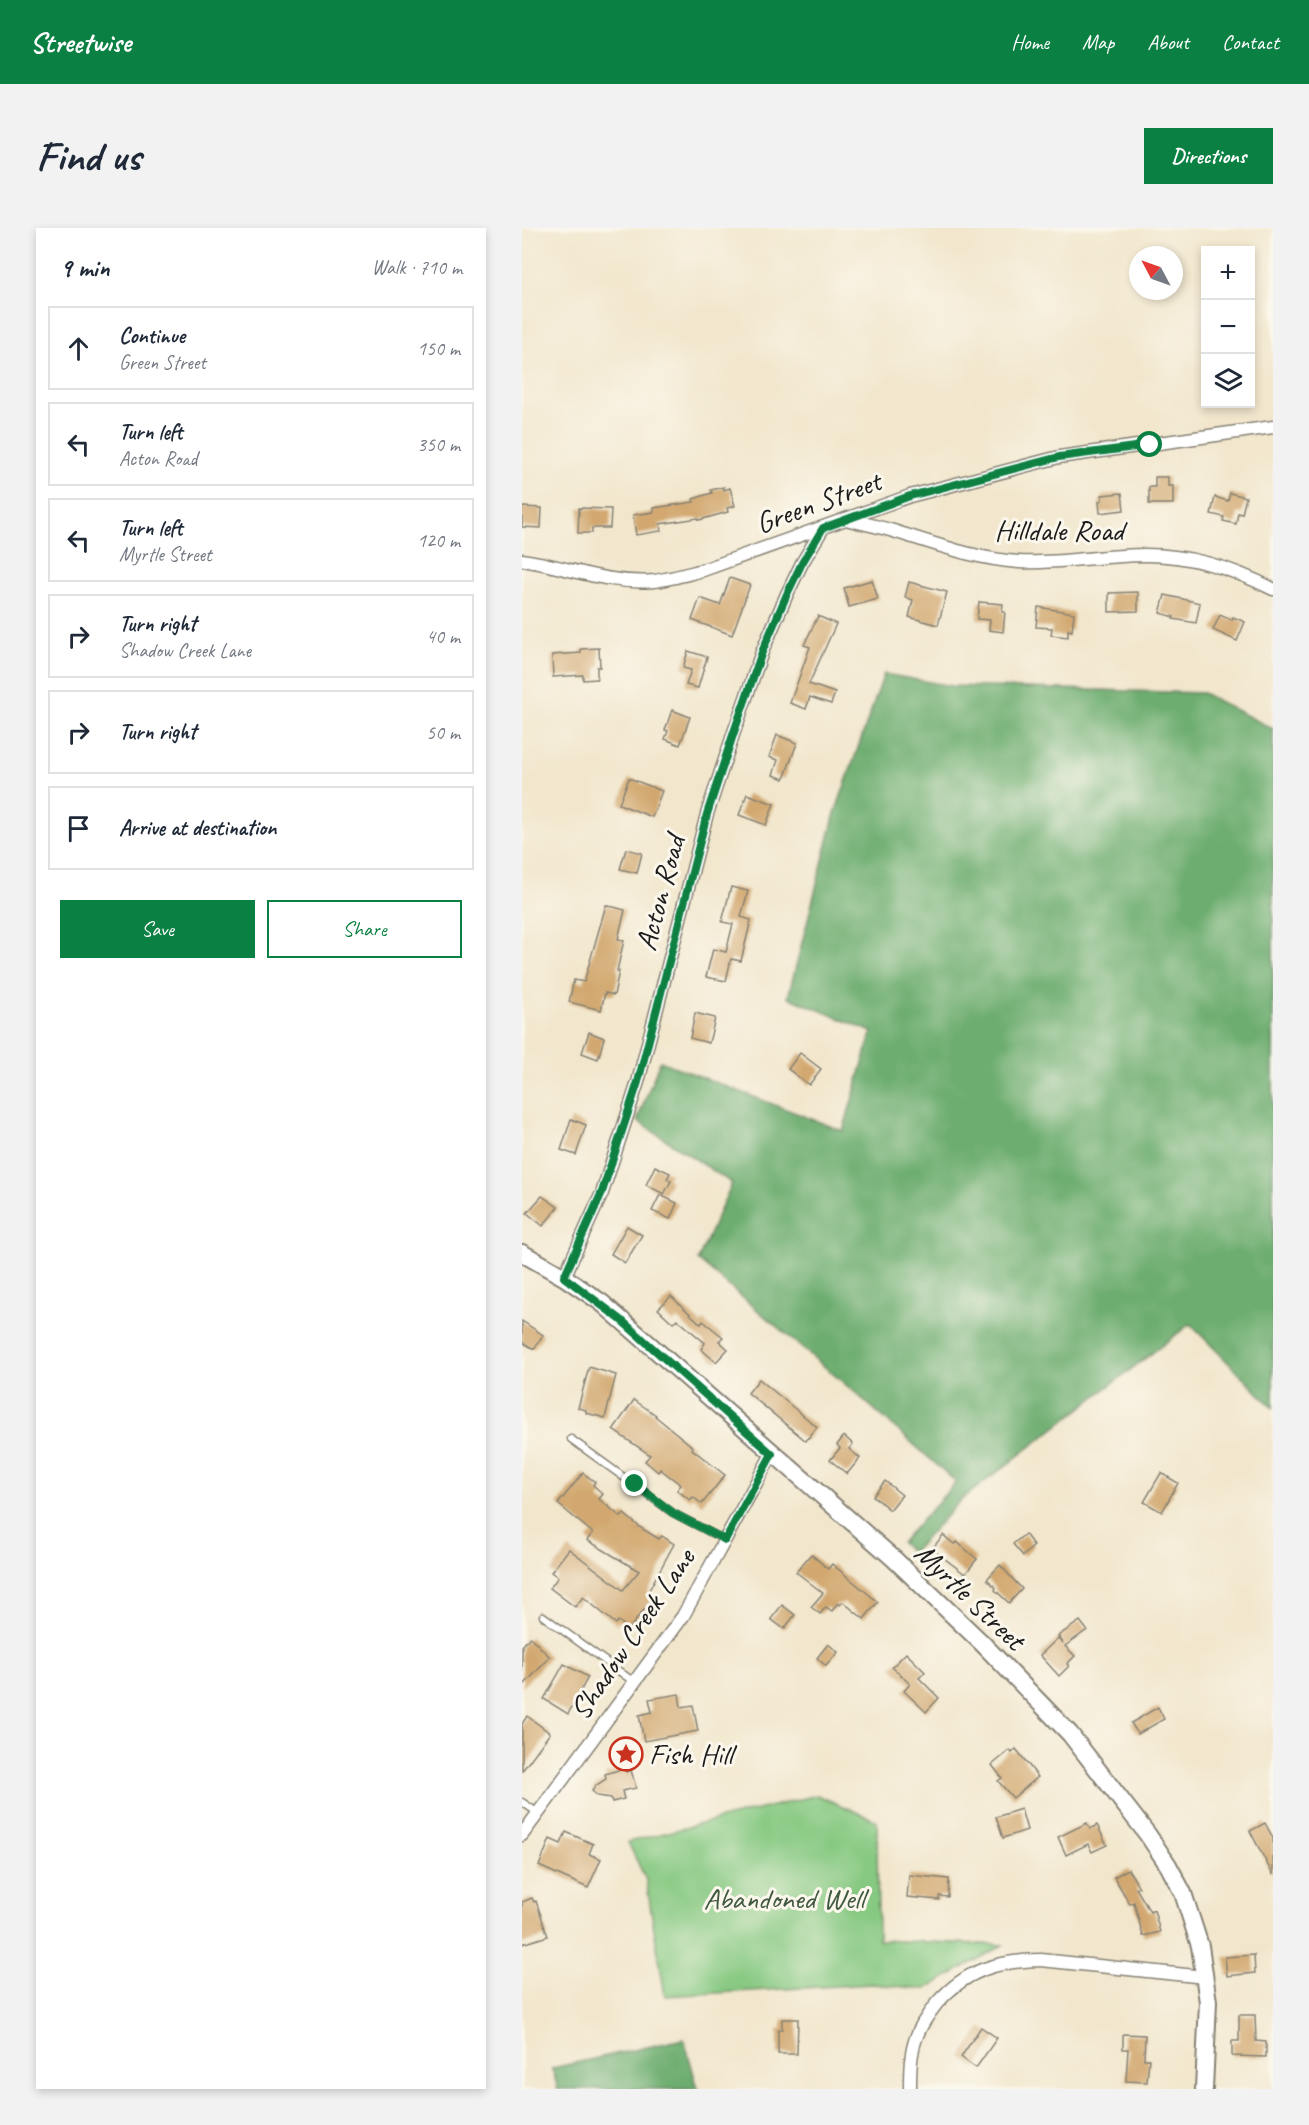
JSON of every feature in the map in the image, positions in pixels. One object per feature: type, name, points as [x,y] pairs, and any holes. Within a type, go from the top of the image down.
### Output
[{"type":"street","name":"Green Street","points":[[522,560],[604,578],[653,581],[703,570],[910,496],[1059,457],[1273,427]]},
{"type":"street","name":"Hilldale Road","points":[[845,519],[888,529],[954,551],[1017,562],[1147,555],[1184,558],[1214,564],[1273,589]]},
{"type":"street","name":"Acton Road","points":[[564,1277],[602,1192],[638,1082],[707,814],[734,732],[762,652],[787,594],[823,528]]},
{"type":"street","name":"Myrtle Street","points":[[522,1252],[564,1277],[620,1319],[924,1586],[1070,1734],[1148,1835],[1183,1893],[1193,1919],[1200,1946],[1208,2002],[1204,2089]]},
{"type":"street","name":"Shadow Creek Lane","points":[[522,1835],[683,1616],[772,1454]]},
{"type":"street","points":[[910,2089],[910,2065],[916,2038],[930,2012],[946,1992],[969,1975],[994,1965],[1041,1960],[1204,1977]]},
{"type":"lane","points":[[571,1439],[673,1513],[725,1540]]},
{"type":"lane","points":[[543,1616],[634,1682]]},
{"type":"lane","points":[[522,1802],[538,1813]]},
{"type":"green space","points":[[884,674],[952,686],[1203,693],[1273,729],[1273,1408],[1190,1324],[961,1500],[912,1553],[901,1543],[956,1482],[858,1395],[698,1260],[732,1183],[637,1121],[660,1061],[843,1131],[872,1032],[788,997],[835,813]]},
{"type":"green space","name":"Abandoned Well","points":[[817,1795],[877,1821],[878,1940],[1003,1945],[926,1989],[872,1984],[665,1996],[646,1880],[628,1842]]},
{"type":"green space","points":[[684,2039],[698,2089],[558,2089],[552,2068]]},
{"type":"building","points":[[1155,477],[1168,477],[1168,486],[1173,486],[1173,504],[1149,504],[1149,487],[1155,487]]},
{"type":"building","points":[[724,487],[724,490],[730,488],[735,506],[727,508],[728,512],[699,520],[698,518],[660,524],[661,531],[636,535],[633,515],[654,512],[654,508],[694,502],[693,499],[712,493],[711,490]]},
{"type":"building","points":[[1122,493],[1124,510],[1100,513],[1099,501],[1102,500],[1102,495]]},
{"type":"building","points":[[1230,493],[1246,497],[1242,514],[1238,513],[1236,524],[1223,521],[1224,517],[1211,514],[1215,497],[1228,501]]},
{"type":"building","points":[[522,507],[542,508],[541,528],[522,527]]},
{"type":"building","points":[[579,508],[611,509],[610,528],[592,528],[592,533],[578,533]]},
{"type":"building","points":[[730,578],[750,585],[732,635],[692,620],[700,598],[720,605]]},
{"type":"building","points":[[872,580],[878,599],[849,607],[844,588]]},
{"type":"building","points":[[909,582],[947,592],[938,625],[909,617],[913,600],[905,597]]},
{"type":"building","points":[[1138,592],[1138,611],[1109,612],[1109,593]]},
{"type":"building","points":[[1165,595],[1200,603],[1196,623],[1173,619],[1174,617],[1160,613]]},
{"type":"building","points":[[979,602],[1003,604],[1002,612],[1005,612],[1003,632],[989,630],[990,620],[977,619]]},
{"type":"building","points":[[1038,607],[1074,613],[1072,631],[1068,630],[1068,637],[1051,635],[1052,628],[1036,627]]},
{"type":"building","points":[[1220,615],[1245,622],[1237,641],[1213,630]]},
{"type":"building","points":[[818,616],[836,624],[809,684],[835,693],[831,704],[810,697],[806,709],[790,703],[810,647],[804,645]]},
{"type":"building","points":[[599,648],[600,667],[597,667],[597,679],[583,680],[583,675],[553,677],[552,655],[581,653],[581,649]]},
{"type":"building","points":[[688,651],[707,657],[698,688],[686,685],[691,670],[683,668]]},
{"type":"building","points":[[672,710],[690,717],[680,745],[665,739],[668,731],[665,730]]},
{"type":"building","points":[[777,735],[797,743],[784,779],[773,775],[778,760],[769,757]]},
{"type":"building","points":[[629,778],[662,791],[652,817],[619,804]]},
{"type":"building","points":[[747,794],[774,804],[766,825],[739,815]]},
{"type":"building","points":[[626,849],[642,853],[637,873],[620,869]]},
{"type":"building","points":[[731,887],[748,891],[741,917],[751,920],[741,961],[731,959],[726,981],[706,977],[713,949],[726,952],[733,924],[722,922]]},
{"type":"building","points":[[606,905],[625,910],[618,939],[624,940],[614,995],[605,993],[601,1010],[569,1002],[574,980],[584,982]]},
{"type":"building","points":[[695,1013],[715,1018],[709,1043],[690,1038]]},
{"type":"building","points":[[589,1032],[604,1038],[598,1059],[582,1053]]},
{"type":"building","points":[[800,1053],[821,1069],[809,1085],[788,1069]]},
{"type":"building","points":[[571,1119],[586,1125],[576,1155],[561,1150]]},
{"type":"building","points":[[655,1166],[670,1173],[667,1179],[671,1181],[664,1194],[646,1185]]},
{"type":"building","points":[[660,1195],[677,1203],[670,1219],[652,1211]]},
{"type":"building","points":[[542,1196],[558,1207],[543,1226],[527,1213]]},
{"type":"building","points":[[627,1226],[642,1235],[625,1263],[611,1254]]},
{"type":"building","points":[[671,1296],[701,1324],[703,1321],[723,1337],[719,1341],[728,1349],[716,1362],[701,1349],[705,1343],[677,1319],[673,1323],[658,1309]]},
{"type":"building","points":[[522,1321],[543,1335],[534,1349],[522,1342]]},
{"type":"building","points":[[589,1367],[616,1375],[605,1418],[586,1413],[586,1410],[578,1408]]},
{"type":"building","points":[[759,1379],[817,1427],[806,1441],[748,1393]]},
{"type":"building","points":[[634,1400],[656,1415],[693,1447],[692,1449],[725,1475],[702,1504],[693,1497],[690,1500],[677,1490],[681,1485],[660,1469],[658,1472],[645,1461],[650,1455],[613,1430]]},
{"type":"building","points":[[844,1436],[853,1444],[849,1449],[860,1458],[847,1474],[830,1460],[840,1448],[837,1445]]},
{"type":"building","points":[[583,1473],[595,1482],[593,1485],[603,1494],[599,1499],[621,1517],[624,1514],[659,1539],[662,1536],[674,1544],[648,1592],[654,1597],[629,1629],[618,1621],[616,1624],[583,1597],[575,1607],[550,1588],[558,1577],[551,1572],[569,1549],[623,1590],[639,1571],[587,1540],[593,1533],[558,1504]]},
{"type":"building","points":[[1161,1473],[1178,1483],[1162,1512],[1144,1502]]},
{"type":"building","points":[[885,1481],[902,1495],[890,1510],[873,1496]]},
{"type":"building","points":[[1025,1534],[1034,1546],[1023,1556],[1013,1544]]},
{"type":"building","points":[[943,1535],[954,1544],[957,1542],[977,1559],[965,1574],[932,1549]]},
{"type":"building","points":[[811,1554],[828,1569],[832,1564],[878,1602],[864,1619],[843,1602],[840,1605],[838,1603],[832,1611],[826,1607],[820,1614],[811,1607],[823,1593],[796,1572]]},
{"type":"building","points":[[1000,1565],[1022,1589],[1009,1603],[987,1579]]},
{"type":"building","points":[[782,1605],[795,1615],[784,1629],[771,1619]]},
{"type":"building","points":[[1080,1621],[1087,1630],[1065,1646],[1075,1656],[1059,1676],[1040,1655],[1058,1638],[1063,1643],[1058,1636]]},
{"type":"building","points":[[530,1637],[550,1657],[522,1687],[522,1646]]},
{"type":"building","points":[[828,1644],[838,1652],[826,1666],[817,1658]]},
{"type":"building","points":[[906,1653],[925,1672],[919,1678],[939,1698],[926,1712],[904,1691],[910,1684],[892,1667]]},
{"type":"building","points":[[564,1664],[588,1677],[568,1714],[544,1699]]},
{"type":"building","points":[[679,1694],[681,1707],[693,1705],[698,1731],[644,1741],[639,1715],[652,1712],[649,1699]]},
{"type":"building","points":[[1158,1707],[1164,1719],[1138,1734],[1131,1723]]},
{"type":"building","points":[[527,1716],[550,1733],[522,1771],[522,1724]]},
{"type":"building","points":[[1016,1749],[1038,1777],[1013,1798],[998,1781],[1002,1778],[992,1765],[1010,1750],[1012,1753]]},
{"type":"building","points":[[625,1768],[626,1772],[631,1770],[636,1788],[622,1791],[624,1799],[612,1802],[611,1798],[597,1796],[592,1791],[595,1786],[606,1779],[605,1774]]},
{"type":"building","points":[[1021,1809],[1027,1830],[1003,1838],[996,1817]]},
{"type":"building","points":[[1087,1823],[1090,1829],[1097,1825],[1107,1845],[1092,1852],[1088,1844],[1066,1855],[1058,1837]]},
{"type":"building","points":[[1265,1823],[1273,1838],[1273,1875],[1250,1831]]},
{"type":"building","points":[[566,1832],[593,1844],[589,1854],[601,1859],[588,1888],[539,1866],[550,1839],[561,1844]]},
{"type":"building","points":[[1128,1869],[1150,1912],[1154,1910],[1160,1932],[1143,1936],[1134,1902],[1130,1904],[1114,1877]]},
{"type":"building","points":[[909,1875],[949,1879],[948,1897],[939,1896],[939,1900],[907,1897]]},
{"type":"building","points":[[532,1898],[534,1902],[536,1901],[548,1936],[522,1944],[522,1902]]},
{"type":"building","points":[[1254,1955],[1255,1973],[1227,1976],[1225,1957]]},
{"type":"building","points":[[1239,2015],[1255,2015],[1256,2041],[1266,2042],[1266,2057],[1232,2056],[1232,2041],[1239,2041]]},
{"type":"building","points":[[782,2019],[798,2019],[797,2054],[778,2054],[778,2030],[782,2029]]},
{"type":"building","points":[[981,2027],[997,2038],[976,2068],[961,2057]]},
{"type":"building","points":[[1123,2034],[1145,2035],[1144,2059],[1149,2059],[1147,2082],[1126,2081],[1128,2049],[1123,2049]]},
{"type":"place","name":"Fish Hill","points":[[626,1754]]},
{"type":"route","points":[[635,1484],[673,1513],[725,1540],[772,1454],[602,1303],[564,1277],[602,1192],[638,1082],[707,814],[734,732],[762,652],[802,563],[823,528],[910,496],[1059,457],[1150,445]]}]
